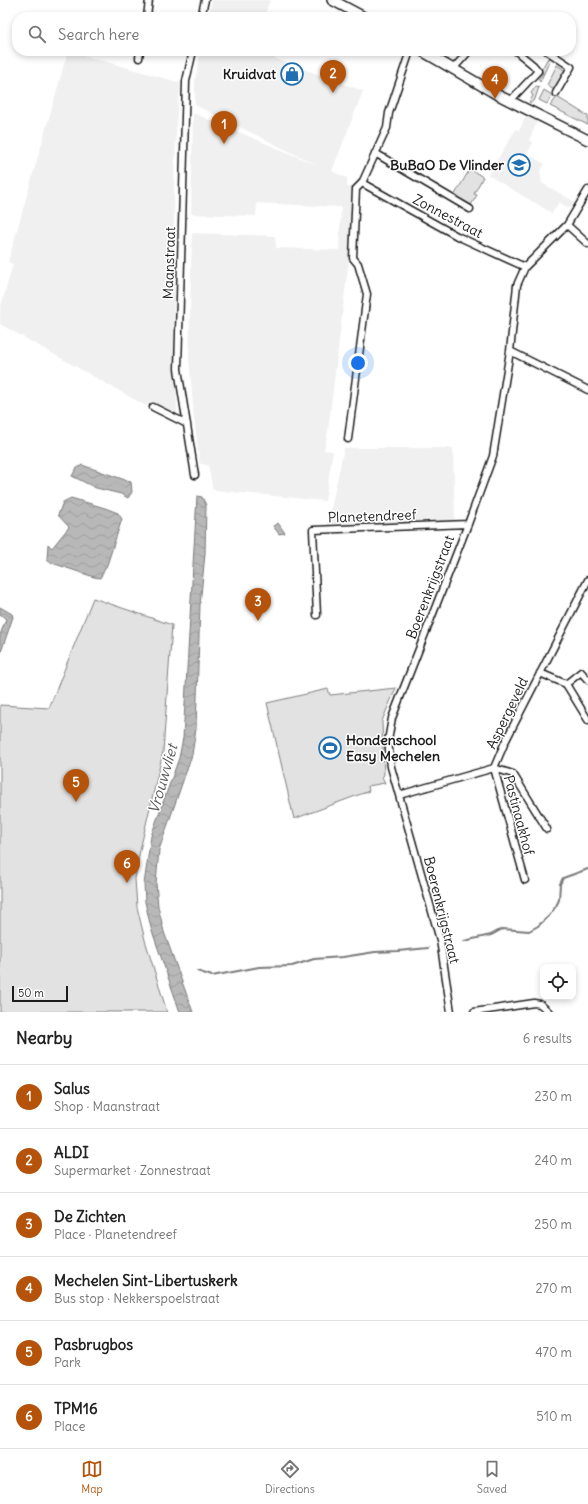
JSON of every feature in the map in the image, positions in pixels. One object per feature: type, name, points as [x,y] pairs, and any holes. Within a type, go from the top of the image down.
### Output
[{"type":"main road","points":[[332,0],[355,12]]},
{"type":"main road","points":[[431,56],[510,101],[588,140]]},
{"type":"street","points":[[148,12],[149,0]]},
{"type":"street","points":[[202,12],[205,0]]},
{"type":"street","name":"Maanstraat","points":[[192,56],[186,81],[178,369],[195,475]]},
{"type":"street","points":[[348,439],[367,294],[358,264],[353,258],[356,189],[362,182],[387,128],[389,113],[408,56]]},
{"type":"street","points":[[453,69],[465,56]]},
{"type":"street","points":[[510,101],[538,71],[522,56]]},
{"type":"street","points":[[554,56],[571,67],[556,93]]},
{"type":"street","points":[[375,153],[470,209]]},
{"type":"street","name":"Zonnestraat","points":[[362,182],[457,236],[525,266]]},
{"type":"street","name":"Boerenkrijgstraat","points":[[451,1012],[440,940],[391,767],[388,741],[392,718],[493,456],[510,351],[517,285],[525,266],[567,225],[588,190]]},
{"type":"street","points":[[567,225],[588,244]]},
{"type":"street","points":[[510,351],[588,390]]},
{"type":"street","points":[[153,407],[187,424]]},
{"type":"street","name":"Planetendreef","points":[[317,615],[313,530],[468,524]]},
{"type":"street","name":"Aspergeveld","points":[[399,795],[494,768],[540,673],[588,580]]},
{"type":"street","points":[[566,684],[581,672],[588,680]]},
{"type":"street","points":[[540,673],[566,684],[588,720]]},
{"type":"street","name":"Pastinaakhof","points":[[494,768],[513,774],[547,829]]},
{"type":"street","name":"Pastinaakhof","points":[[494,768],[525,880]]},
{"type":"street","points":[[474,1012],[534,1003],[540,1004],[549,1012]]},
{"type":"shaded area","points":[[212,0],[270,0],[266,12],[209,12]]},
{"type":"shaded area","points":[[67,56],[86,56],[181,83],[177,111],[174,183],[174,315],[177,416],[150,402],[146,406],[0,324],[0,310],[13,264],[8,262]]},
{"type":"shaded area","points":[[200,56],[268,56],[363,91],[332,171],[347,178],[347,187],[352,188],[350,250],[328,431],[324,450],[333,451],[325,501],[213,490],[208,465],[200,464],[194,419],[189,357],[192,233],[275,236],[276,248],[339,250],[341,207],[257,203],[256,216],[191,214],[193,113],[319,166],[195,105],[195,80]]},
{"type":"shaded area","points":[[548,58],[550,60],[540,82],[538,79],[543,73],[541,70]]},
{"type":"shaded area","points":[[557,65],[566,71],[555,91],[547,85]]},
{"type":"shaded area","points":[[536,86],[539,87],[535,99],[531,103],[529,102],[533,96],[531,93]]},
{"type":"shaded area","points":[[544,90],[552,95],[547,104],[539,100]]},
{"type":"shaded area","points":[[557,97],[588,116],[588,125],[550,106]]},
{"type":"shaded area","name":"BuBaO De Vlinder","points":[[526,116],[537,122],[529,140],[533,143],[527,154],[545,164],[540,172],[542,183],[575,202],[570,209],[559,202],[552,213],[488,175],[516,129],[519,131]]},
{"type":"shaded area","points":[[470,169],[483,177],[474,194],[477,195],[471,205],[454,196]]},
{"type":"shaded area","points":[[344,448],[453,448],[455,520],[327,527]]},
{"type":"shaded area","points":[[93,598],[172,625],[163,752],[140,850],[135,879],[137,907],[145,940],[167,1012],[0,1012],[0,705],[49,708]]},
{"type":"shaded area","name":"Hondenschool Easy Mechelen","points":[[396,688],[382,721],[384,775],[382,777],[385,783],[368,786],[369,791],[294,819],[267,703],[328,689],[330,695]]},
{"type":"water","points":[[82,465],[131,482],[132,492],[128,498],[121,494],[96,488],[72,476],[76,469]]},
{"type":"water","name":"Vrouwvliet","points":[[197,496],[202,497],[206,505],[205,554],[200,605],[196,729],[192,755],[159,850],[156,883],[158,906],[164,932],[193,1012],[180,1012],[151,928],[145,902],[144,884],[151,836],[179,758],[183,738]]},
{"type":"water","points":[[71,498],[118,513],[122,519],[107,565],[100,578],[52,563],[47,559],[48,544],[52,548],[69,527],[58,515],[63,502]]},
{"type":"water","points":[[278,523],[285,533],[279,534],[273,526]]},
{"type":"water","points":[[0,607],[12,614],[13,617],[0,655],[0,635],[6,619],[0,614]]},
{"type":"waterway","points":[[464,941],[491,935],[502,929],[529,931],[538,926],[549,916],[556,906],[559,900],[560,884],[563,878],[588,869]]},
{"type":"waterway","points":[[197,971],[212,976],[259,967],[292,966],[314,959],[428,948]]},
{"type":"place","name":"Kruidvat","points":[[292,74]]},
{"type":"place","name":"ALDI","points":[[333,93]]},
{"type":"place","name":"Mechelen Sint-Libertuskerk","points":[[495,99]]},
{"type":"place","name":"Salus","points":[[224,144]]},
{"type":"place","name":"BuBaO De Vlinder","points":[[519,165]]},
{"type":"place","name":"De Zichten","points":[[258,621]]},
{"type":"place","name":"Hondenschool Easy Mechelen","points":[[330,748]]},
{"type":"place","name":"Pasbrugbos","points":[[76,802]]},
{"type":"place","name":"TPM16","points":[[127,883]]}]
